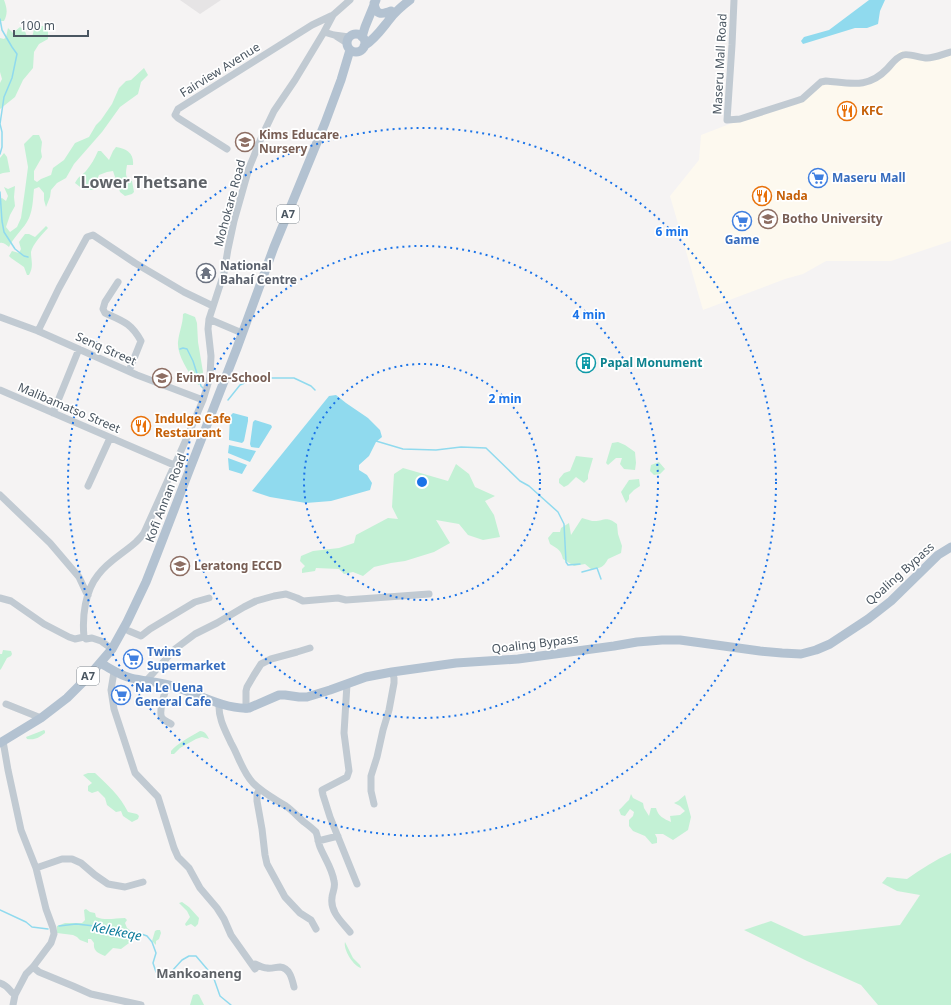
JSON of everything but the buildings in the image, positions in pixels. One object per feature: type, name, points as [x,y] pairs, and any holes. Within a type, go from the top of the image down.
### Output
[{"type":"main road","points":[[356,42],[371,35],[391,12],[404,0]]},
{"type":"main road","points":[[356,42],[370,43],[395,13],[410,0]]},
{"type":"main road","points":[[374,1],[376,11],[379,13],[385,14],[391,12]]},
{"type":"main road","name":"Kofi Annan Road","points":[[1,742],[41,718],[67,698],[100,664],[112,649],[127,622],[146,582],[274,247],[319,138],[356,42],[361,24],[374,1]]},
{"type":"main road","name":"Qoaling Bypass","points":[[246,709],[279,695],[307,697],[366,677],[392,672],[456,663],[518,659],[637,642],[680,640],[768,652],[801,654],[830,644],[868,619],[890,601],[938,555],[951,547]]},
{"type":"main road","points":[[100,664],[114,672],[130,678],[172,686],[219,703],[246,709]]},
{"type":"street","points":[[333,15],[350,0]]},
{"type":"street","name":"Maseru Mall Road","points":[[734,1],[726,120],[740,119],[802,99],[821,82],[826,81],[857,84],[876,79],[898,57],[902,55],[928,58],[951,52]]},
{"type":"street","name":"Mohokare Road","points":[[84,637],[84,615],[88,595],[93,584],[98,575],[110,562],[144,533],[203,400],[210,377],[211,356],[208,329],[209,319],[224,273],[234,221],[250,168],[262,136],[274,111],[295,80],[333,15]]},
{"type":"street","name":"Fairview Avenue","points":[[227,149],[178,118],[175,115],[178,109],[312,25],[333,15]]},
{"type":"street","points":[[324,32],[356,42]]},
{"type":"street","points":[[38,331],[59,288],[87,237],[94,235],[184,292],[213,306]]},
{"type":"street","points":[[118,282],[105,302],[103,309],[105,313],[124,322],[135,331],[141,341],[129,371]]},
{"type":"street","name":"Senq Street","points":[[0,316],[129,371],[203,400]]},
{"type":"street","points":[[209,319],[242,333]]},
{"type":"street","points":[[53,413],[79,349]]},
{"type":"street","name":"Malibamatso Street","points":[[0,390],[174,465]]},
{"type":"street","points":[[88,486],[110,438]]},
{"type":"street","points":[[0,495],[50,543],[79,577],[88,595]]},
{"type":"street","points":[[146,681],[175,648],[195,634],[256,601],[286,594],[303,601],[338,598],[346,600],[429,594]]},
{"type":"street","points":[[0,598],[11,601],[44,624],[69,637],[75,639],[84,637],[86,639],[92,638],[101,641],[112,649]]},
{"type":"street","points":[[129,630],[141,636],[195,602],[209,598]]},
{"type":"street","points":[[246,709],[247,687],[261,664],[271,659],[310,648]]},
{"type":"street","points":[[114,672],[111,690],[114,709],[135,773],[158,797],[178,857],[189,868],[200,888],[217,908],[231,934],[254,967],[255,964],[261,967],[280,967],[286,969],[291,976],[294,987]]},
{"type":"street","points":[[374,804],[371,792],[371,776],[389,710],[394,683],[392,672]]},
{"type":"street","points":[[347,684],[344,733],[349,771],[348,777],[322,790],[357,884]]},
{"type":"street","points":[[167,685],[160,712],[164,721],[171,724]]},
{"type":"street","points":[[219,703],[221,723],[241,766],[253,783],[289,809],[315,832],[335,882],[332,897],[334,912],[350,932]]},
{"type":"street","points":[[6,704],[41,718]]},
{"type":"street","points":[[1,742],[21,830],[36,868],[54,934],[51,943],[26,974],[15,995],[13,1005]]},
{"type":"street","points":[[260,789],[257,794],[267,864],[285,897],[300,913],[311,920],[316,929]]},
{"type":"street","points":[[318,841],[338,836]]},
{"type":"street","points":[[36,868],[62,858],[72,859],[81,863],[108,884],[125,886],[143,882]]},
{"type":"street","points":[[33,967],[39,972],[91,994],[141,1005]]},
{"type":"street","points":[[0,983],[6,985],[15,995]]},
{"type":"shaded area","points":[[180,0],[221,0],[200,14]]},
{"type":"shaded area","name":"Maseru Mall","points":[[951,48],[951,241],[891,261],[826,261],[803,274],[785,279],[703,310],[670,196],[699,160],[701,135],[776,106],[802,98],[821,79],[858,83],[876,78],[900,50],[929,56]]},
{"type":"green space","points":[[0,0],[4,0],[7,13],[4,21],[0,21]]},
{"type":"green space","points":[[35,26],[43,26],[48,31],[48,39],[39,44],[34,52],[33,68],[23,80],[15,97],[0,109],[0,83],[2,79],[0,72],[0,38],[4,39],[6,37],[8,28],[13,33],[20,27],[25,31],[27,37],[32,37]]},
{"type":"green space","points":[[144,68],[148,75],[141,82],[138,94],[120,107],[102,132],[74,164],[66,178],[57,183],[51,190],[46,207],[44,193],[39,187],[34,189],[33,204],[27,222],[9,247],[4,243],[0,243],[0,199],[2,198],[6,201],[8,196],[4,187],[8,189],[15,186],[15,206],[6,227],[10,232],[17,227],[21,218],[28,167],[24,144],[33,135],[39,135],[42,142],[42,157],[34,171],[34,180],[37,182],[51,175],[53,168],[64,160],[75,143],[89,137],[112,104],[119,88],[126,81],[131,80]]},
{"type":"green space","points":[[116,147],[126,150],[132,157],[133,165],[127,165],[126,172],[129,180],[132,181],[134,192],[132,194],[125,196],[120,192],[113,171],[99,175],[93,190],[84,190],[75,183],[78,178],[85,173],[98,151],[101,151],[109,160]]},
{"type":"green space","points":[[4,153],[7,157],[10,172],[0,174],[0,158]]},
{"type":"green space","points":[[46,226],[48,228],[33,246],[31,252],[31,269],[29,275],[27,275],[24,267],[9,256],[12,251],[19,253],[21,249],[19,242],[25,234],[35,237]]},
{"type":"green space","points":[[185,313],[195,317],[197,323],[198,342],[203,372],[199,385],[194,382],[181,357],[178,347],[183,314]]},
{"type":"green space","points":[[618,442],[635,452],[635,470],[624,469],[620,464],[622,458],[616,458],[608,465],[606,463],[612,443]]},
{"type":"green space","points":[[576,456],[593,458],[588,479],[584,483],[576,477],[564,487],[559,483],[559,479],[564,473],[570,471]]},
{"type":"green space","points":[[659,462],[665,469],[660,474],[654,475],[650,471],[651,465]]},
{"type":"green space","points":[[456,464],[469,474],[475,487],[495,496],[485,501],[494,515],[500,537],[483,540],[468,535],[459,524],[436,520],[450,543],[434,552],[405,561],[374,567],[363,576],[353,572],[344,574],[339,569],[316,568],[315,571],[302,573],[302,569],[305,566],[300,561],[301,556],[313,551],[339,548],[354,543],[356,535],[388,518],[398,519],[392,507],[394,474],[403,468],[448,481]]},
{"type":"green space","points":[[639,479],[640,486],[629,495],[629,499],[626,503],[621,492],[629,480]]},
{"type":"green space","points":[[582,518],[592,521],[607,519],[617,524],[618,534],[622,546],[621,553],[608,559],[603,566],[599,568],[591,569],[585,564],[574,566],[563,559],[559,550],[550,544],[548,538],[553,532],[560,532],[561,528],[569,523],[571,535]]},
{"type":"green space","points":[[3,650],[11,651],[12,654],[7,658],[0,670],[0,654],[2,654]]},
{"type":"green space","points":[[44,730],[45,733],[37,738],[27,739],[26,737]]},
{"type":"green space","points":[[200,731],[205,732],[209,739],[202,737],[196,739],[180,748],[174,754],[171,754],[171,751],[177,745]]},
{"type":"green space","points":[[95,773],[109,786],[128,812],[139,816],[138,819],[132,822],[123,816],[121,811],[116,812],[107,805],[105,798],[98,791],[92,793],[88,791],[88,786],[92,783],[83,775]]},
{"type":"green space","points":[[631,794],[633,798],[643,803],[649,816],[651,808],[656,808],[660,815],[671,822],[670,816],[680,815],[685,811],[674,803],[685,795],[691,817],[688,830],[673,840],[663,834],[655,834],[657,843],[652,844],[645,836],[633,831],[629,826],[629,820],[633,816],[634,812],[630,809],[625,816],[621,815],[619,810],[629,800]]},
{"type":"green space","points":[[951,853],[951,1005],[878,1005],[861,985],[807,961],[744,930],[771,921],[804,936],[900,925],[920,895],[897,891],[882,883],[887,877],[907,879],[928,865]]},
{"type":"green space","points":[[182,902],[199,918],[198,924],[195,927],[191,924],[186,926],[185,924],[190,917],[187,911],[179,903]]},
{"type":"green space","points":[[86,909],[95,913],[96,917],[100,918],[125,918],[127,920],[125,923],[127,928],[134,933],[129,939],[129,943],[121,949],[113,948],[105,956],[95,950],[94,943],[91,939],[88,939],[88,943],[73,935],[57,933],[57,926],[65,923],[82,923],[85,920],[84,910]]},
{"type":"green space","points":[[160,930],[161,933],[159,939],[156,941],[156,945],[152,941],[155,931]]},
{"type":"green space","points":[[345,942],[353,958],[361,968],[358,967],[349,957]]},
{"type":"green space","points":[[197,994],[204,1005],[190,1005],[193,995]]},
{"type":"water","points":[[869,0],[885,0],[880,11],[878,24],[867,28],[855,28],[803,44],[801,41],[804,37],[829,30]]},
{"type":"water","points":[[336,395],[368,418],[380,430],[382,437],[376,442],[369,456],[359,465],[359,470],[367,475],[372,483],[370,490],[331,501],[306,503],[270,497],[252,491],[329,396]]},
{"type":"water","points":[[233,413],[248,417],[244,441],[242,443],[229,440],[230,416]]},
{"type":"water","points":[[255,420],[271,425],[272,427],[259,448],[251,447],[250,444],[253,422]]},
{"type":"water","points":[[229,445],[256,451],[250,462],[228,453]]},
{"type":"water","points":[[228,458],[247,465],[242,474],[229,470]]},
{"type":"waterway","points":[[0,19],[2,30],[17,54],[12,78],[4,97],[0,124],[2,132],[2,147],[0,154]]},
{"type":"waterway","points":[[0,192],[4,232],[15,249],[24,256],[28,257]]},
{"type":"waterway","points":[[180,349],[187,349],[203,388]]},
{"type":"waterway","points":[[228,400],[240,385],[256,378],[294,378],[311,386],[315,390]]},
{"type":"waterway","points":[[376,441],[403,449],[436,450],[461,447],[486,448],[520,481],[529,486],[558,512],[564,524],[566,562],[568,565],[580,564]]},
{"type":"waterway","points":[[582,572],[597,568],[601,579]]},
{"type":"waterway","name":"Kelekeqe","points":[[0,910],[26,922],[32,927],[48,929]]},
{"type":"waterway","name":"Kelekeqe","points":[[59,926],[76,924],[104,927],[136,932],[147,936],[152,942],[156,953],[153,963],[156,972],[160,975],[165,975],[172,971],[182,960],[189,956],[196,956],[213,976],[220,996],[231,1005]]},
{"type":"place","name":"KFC","points":[[847,111]]},
{"type":"place","name":"Kims Educare Nursery","points":[[245,142]]},
{"type":"place","name":"Maseru Mall","points":[[818,178]]},
{"type":"place","name":"Nada","points":[[762,196]]},
{"type":"place","name":"Botho University","points":[[768,219]]},
{"type":"place","name":"Game","points":[[742,221]]},
{"type":"place","name":"National Bahaí Centre","points":[[206,273]]},
{"type":"place","name":"Papal Monument","points":[[586,363]]},
{"type":"place","name":"Evim Pre-School","points":[[162,378]]},
{"type":"place","name":"Indulge Cafe Restaurant","points":[[141,426]]},
{"type":"place","name":"Leratong ECCD","points":[[180,566]]},
{"type":"place","name":"Twins Supermarket","points":[[133,659]]},
{"type":"place","name":"Na Le Uena General Cafe","points":[[121,695]]},
{"type":"district","name":"Lower Thetsane","points":[[144,182]]},
{"type":"district","name":"Mankoaneng","points":[[199,973]]}]
